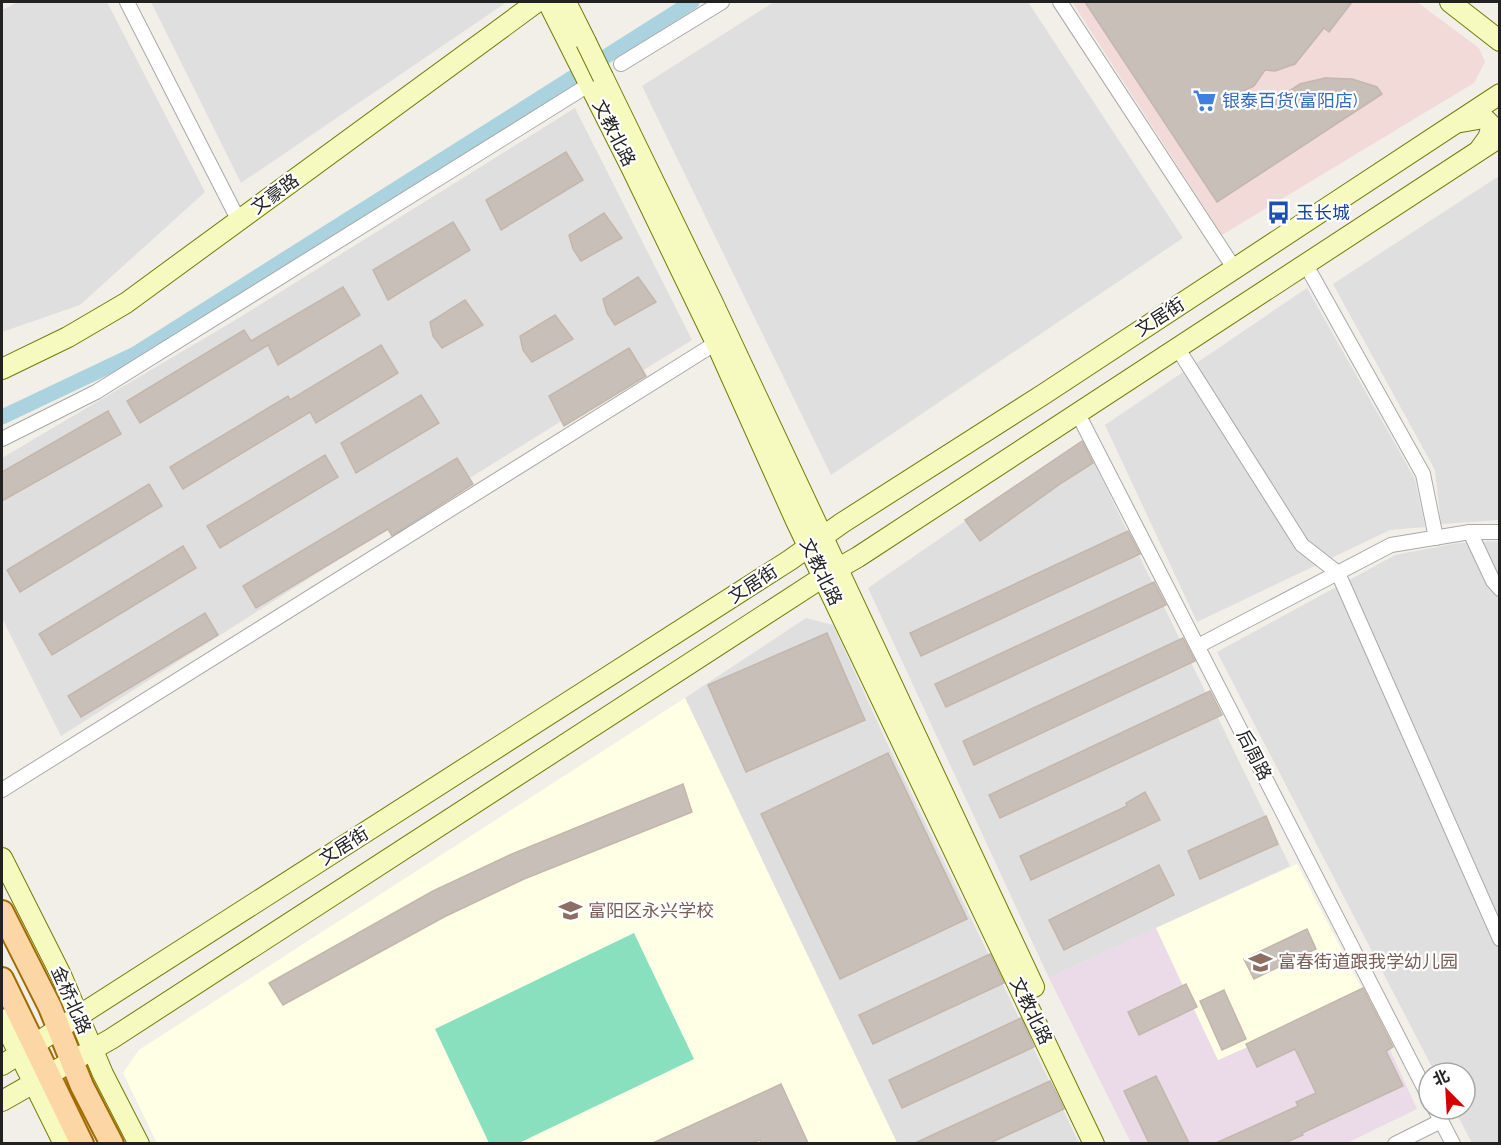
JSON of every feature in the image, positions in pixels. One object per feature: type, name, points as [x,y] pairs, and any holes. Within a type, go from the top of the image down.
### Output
[{"type":"main road","points":[[1450,2],[1500,41]]},
{"type":"main road","name":"文豪路","points":[[2,369],[68,337],[126,303],[239,221],[552,3]]},
{"type":"main road","name":"文教北路","points":[[552,3],[579,46],[591,83],[632,169],[816,543],[1094,1143]]},
{"type":"main road","name":"文教北路","points":[[591,83],[717,312],[816,543]]},
{"type":"main road","name":"文居街","points":[[2,1065],[816,543],[842,523],[1044,394],[1500,94]]},
{"type":"main road","points":[[1456,124],[1471,119],[1485,118],[1492,126],[1488,138],[1478,151]]},
{"type":"main road","name":"文居街","points":[[2,1101],[93,1050],[1078,414],[1500,137]]},
{"type":"main road","name":"文教北路","points":[[830,573],[1109,1143]]},
{"type":"main road","name":"金桥北路","points":[[2,858],[61,975],[93,1050],[139,1143]]},
{"type":"main road","name":"金桥北路","points":[[2,912],[112,1143]]},
{"type":"main road","points":[[2,979],[26,1049],[41,1080],[64,1143]]},
{"type":"main road","points":[[2,1019],[26,1049]]},
{"type":"main road","points":[[41,1080],[82,1143]]},
{"type":"street","points":[[127,2],[239,221]]},
{"type":"street","points":[[621,64],[722,2]]},
{"type":"street","points":[[1060,2],[1234,268]]},
{"type":"street","points":[[2,440],[96,392],[591,83]]},
{"type":"street","points":[[1306,265],[1423,474],[1436,538]]},
{"type":"street","points":[[2,790],[716,343]]},
{"type":"street","points":[[1178,349],[1302,545],[1338,573],[1500,939]]},
{"type":"street","name":"后周路","points":[[1078,414],[1417,1074]]},
{"type":"street","points":[[1470,532],[1492,581],[1500,589]]},
{"type":"street","points":[[1198,646],[1391,546],[1470,532],[1500,532]]},
{"type":"street","points":[[1395,1143],[1429,1121]]},
{"type":"street","points":[[1441,1121],[1453,1143]]},
{"type":"shaded area","points":[[18,2],[107,2],[205,192],[80,305],[2,332],[2,10]]},
{"type":"shaded area","points":[[151,2],[507,2],[241,183]]},
{"type":"shaded area","points":[[774,2],[1028,2],[1183,238],[831,475],[642,86]]},
{"type":"shaded area","name":"银泰百货(富阳店)","points":[[1072,2],[1417,2],[1479,48],[1485,62],[1474,83],[1222,235]]},
{"type":"shaded area","points":[[575,108],[692,340],[373,538],[61,736],[2,618],[2,458],[237,319]]},
{"type":"shaded area","points":[[1499,176],[1499,520],[1441,524],[1435,470],[1333,284]]},
{"type":"shaded area","points":[[1307,288],[1415,479],[1425,527],[1390,530],[1197,622],[1105,425]]},
{"type":"shaded area","points":[[1083,440],[1290,866],[1049,978],[868,588]]},
{"type":"shaded area","points":[[1499,541],[1499,1143],[1472,1143],[1460,1121],[1477,1121],[1477,1061],[1429,1061],[1217,652],[1395,555],[1458,543]]},
{"type":"shaded area","points":[[806,618],[833,625],[1079,1143],[897,1143],[685,698]]},
{"type":"shaded area","name":"富阳区永兴学校","points":[[685,698],[897,1143],[157,1143],[123,1073],[139,1050]]},
{"type":"shaded area","name":"富春街道跟我学幼儿园","points":[[1297,864],[1365,995],[1218,1060],[1156,928]]},
{"type":"shaded area","points":[[1156,928],[1218,1060],[1365,995],[1417,1109],[1347,1143],[1131,1143],[1049,978]]},
{"type":"green space","points":[[634,933],[694,1059],[519,1143],[489,1143],[435,1029]]},
{"type":"building","name":"银泰百货(富阳店)","points":[[1085,2],[1352,2],[1329,32],[1324,28],[1295,64],[1275,71],[1265,70],[1254,86],[1230,98],[1231,100],[1254,95],[1263,108],[1300,84],[1325,78],[1352,79],[1377,87],[1382,94],[1217,202]]},
{"type":"building","points":[[566,152],[583,180],[501,230],[486,200]]},
{"type":"building","points":[[604,213],[622,238],[581,261],[573,249],[569,235]]},
{"type":"building","points":[[453,222],[470,250],[388,300],[373,270]]},
{"type":"building","points":[[638,277],[656,302],[615,325],[607,313],[603,299]]},
{"type":"building","points":[[343,287],[360,315],[278,365],[268,345],[140,423],[127,401],[244,330],[251,341]]},
{"type":"building","points":[[465,300],[483,325],[442,348],[433,336],[430,322]]},
{"type":"building","points":[[555,315],[573,339],[532,362],[523,350],[520,336]]},
{"type":"building","points":[[381,345],[398,373],[316,423],[310,412],[183,489],[170,467],[288,396],[290,400]]},
{"type":"building","points":[[629,348],[646,376],[564,426],[549,396]]},
{"type":"building","points":[[421,395],[439,423],[356,473],[341,443]]},
{"type":"building","points":[[108,411],[121,434],[2,501],[2,472]]},
{"type":"building","points":[[1082,441],[1093,463],[980,541],[965,520]]},
{"type":"building","points":[[325,455],[338,477],[220,548],[207,526]]},
{"type":"building","points":[[457,458],[473,484],[392,536],[388,529],[256,608],[243,586]]},
{"type":"building","points":[[149,484],[162,506],[20,592],[7,570]]},
{"type":"building","points":[[1128,531],[1140,554],[921,656],[910,633]]},
{"type":"building","points":[[183,546],[196,568],[52,655],[39,634]]},
{"type":"building","points":[[1154,582],[1166,605],[946,707],[935,684]]},
{"type":"building","points":[[205,613],[218,635],[81,717],[68,696]]},
{"type":"building","points":[[827,633],[865,720],[746,772],[708,685]]},
{"type":"building","points":[[1183,638],[1195,661],[974,765],[963,741]]},
{"type":"building","points":[[1210,691],[1222,715],[1000,818],[989,795]]},
{"type":"building","points":[[888,753],[967,919],[840,979],[761,814]]},
{"type":"building","points":[[683,784],[692,812],[524,879],[444,917],[283,1005],[269,983],[433,891],[512,854]]},
{"type":"building","points":[[1145,792],[1160,820],[1031,880],[1020,856],[1127,806],[1126,803]]},
{"type":"building","points":[[1266,816],[1278,844],[1200,879],[1188,851]]},
{"type":"building","points":[[1159,865],[1174,895],[1064,950],[1049,920]]},
{"type":"building","points":[[1307,929],[1316,949],[1254,979],[1244,959]]},
{"type":"building","points":[[990,954],[1004,983],[873,1044],[859,1015]]},
{"type":"building","points":[[1186,984],[1197,1007],[1139,1035],[1128,1012]]},
{"type":"building","points":[[1363,988],[1393,1047],[1386,1051],[1403,1086],[1285,1143],[1216,1143],[1298,1106],[1296,1102],[1316,1093],[1295,1049],[1257,1067],[1246,1044]]},
{"type":"building","points":[[1224,990],[1246,1039],[1222,1050],[1200,1001]]},
{"type":"building","points":[[1021,1018],[1034,1047],[902,1108],[889,1080]]},
{"type":"building","points":[[1156,1076],[1189,1143],[1149,1143],[1124,1091]]},
{"type":"building","points":[[1050,1081],[1064,1109],[990,1143],[915,1143]]},
{"type":"building","points":[[781,1084],[808,1143],[761,1143],[760,1140],[752,1143],[653,1143]]},
{"type":"waterway","points":[[2,417],[135,354],[692,2]]},
{"type":"place","name":"银泰百货(富阳店)","points":[[1204,101]]},
{"type":"place","name":"玉长城","points":[[1278,213]]},
{"type":"place","name":"富阳区永兴学校","points":[[570,911]]},
{"type":"place","name":"富春街道跟我学幼儿园","points":[[1260,962]]}]
